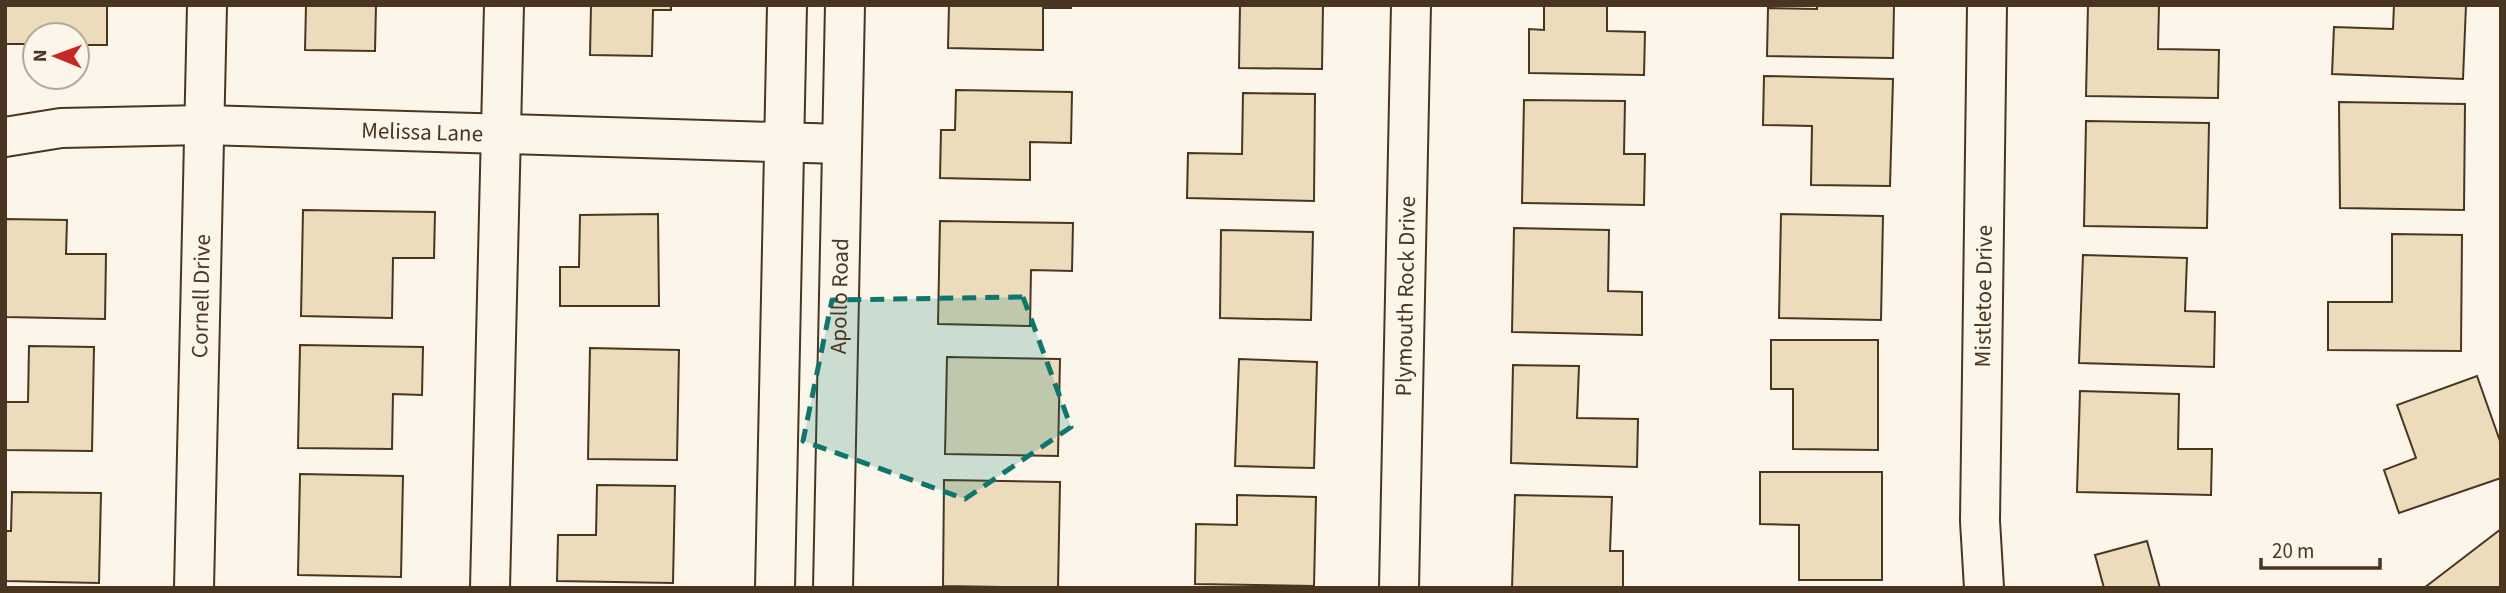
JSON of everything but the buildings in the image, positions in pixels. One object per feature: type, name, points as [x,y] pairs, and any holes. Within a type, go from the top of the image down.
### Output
[{"type":"street","name":"Cornell Drive","points":[[194,588],[206,5]]},
{"type":"street","points":[[490,588],[504,5]]},
{"type":"street","points":[[775,588],[787,5]]},
{"type":"street","name":"Apollo Road","points":[[833,588],[845,5]]},
{"type":"street","name":"Plymouth Rock Drive","points":[[1399,588],[1412,5]]},
{"type":"street","name":"Mistletoe Drive","points":[[1984,588],[1980,521],[1986,5]]},
{"type":"street","name":"Melissa Lane","points":[[5,137],[61,128],[203,125],[842,144]]},
{"type":"highlighted area","points":[[1023,297],[1071,427],[965,499],[803,441],[832,300]]}]
